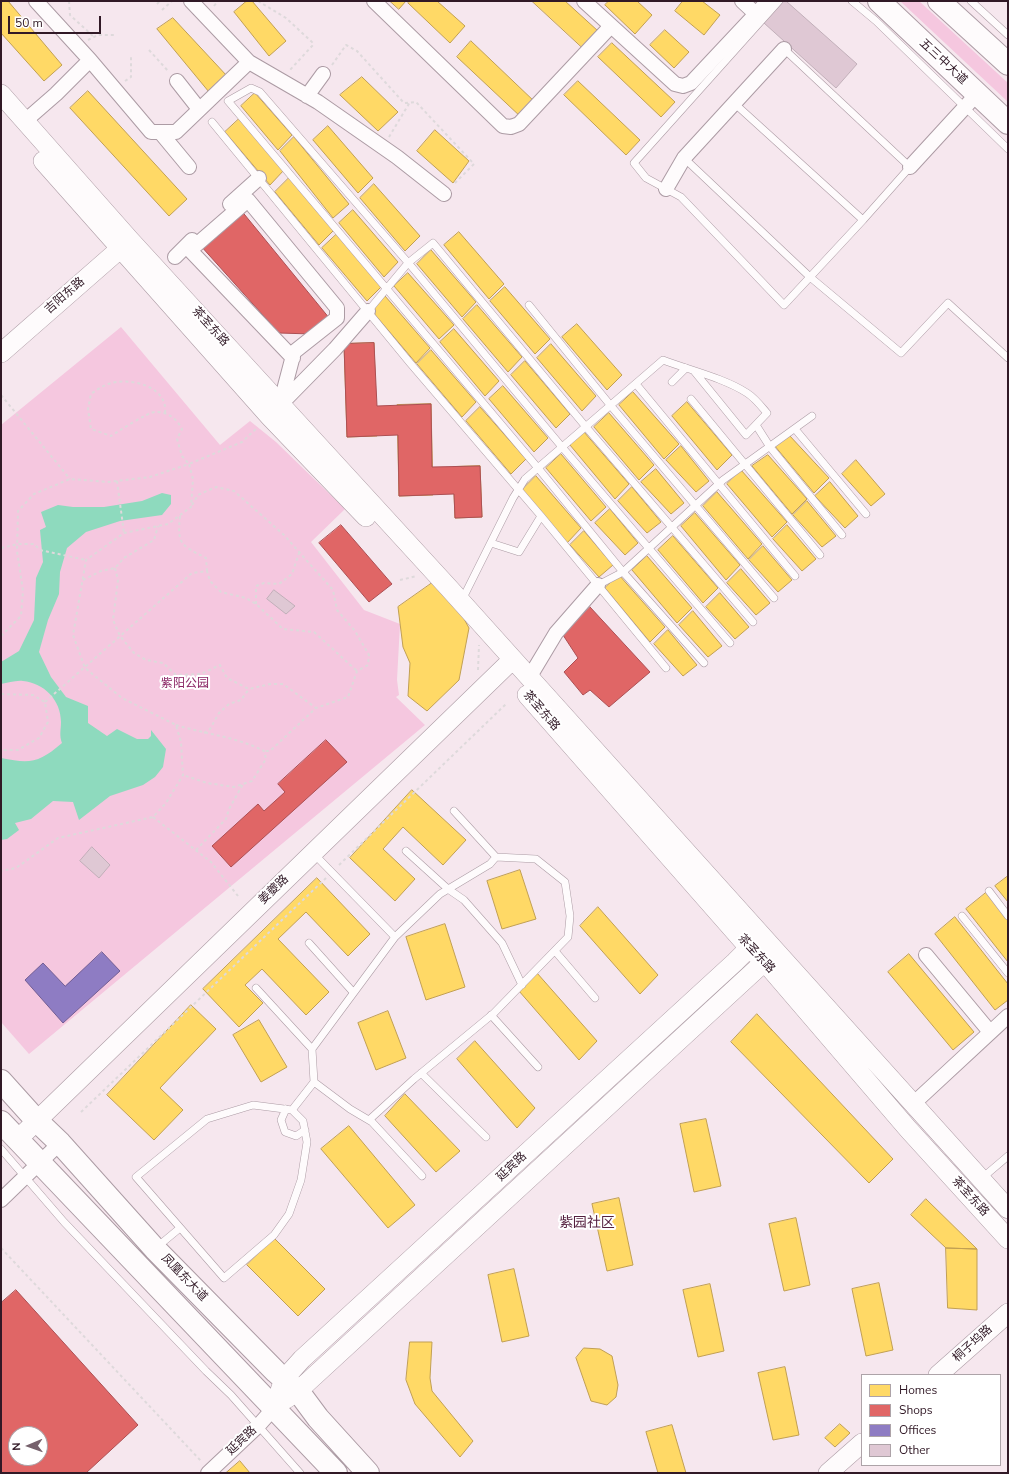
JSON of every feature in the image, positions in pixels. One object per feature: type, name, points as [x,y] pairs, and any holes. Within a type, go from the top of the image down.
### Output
[{"type":"main road","name":"五三中大道","points":[[879,1],[971,101],[1008,123]]},
{"type":"main road","points":[[939,1],[1008,64]]},
{"type":"main road","name":"茶圣东路","points":[[1,94],[25,121],[125,245]]},
{"type":"main road","name":"茶圣东路","points":[[1,113],[125,245],[275,411],[461,602],[488,632],[508,664],[756,941],[913,1104],[1008,1209]]},
{"type":"main road","name":"吉阳东路","points":[[1,353],[125,245]]},
{"type":"main road","name":"茶圣东路","points":[[508,664],[529,678],[756,941]]},
{"type":"main road","name":"姜夔路","points":[[9,1144],[37,1121],[508,664]]},
{"type":"main road","name":"延宾路","points":[[291,1385],[302,1359],[756,941]]},
{"type":"main road","name":"茶圣东路","points":[[770,956],[908,1129],[1008,1239]]},
{"type":"main road","name":"延宾路","points":[[274,1408],[291,1385],[770,956]]},
{"type":"main road","name":"凤凰东大道","points":[[1,1081],[37,1121],[60,1143],[156,1249],[291,1385],[318,1418],[368,1473]]},
{"type":"main road","name":"凤凰东大道","points":[[1,1122],[9,1144],[32,1170],[274,1408],[336,1473]]},
{"type":"main road","name":"桐子坞路","points":[[939,1374],[1008,1313]]},
{"type":"main road","points":[[828,1473],[861,1444]]},
{"type":"street","points":[[36,1],[90,60],[151,132],[176,132],[250,62]]},
{"type":"street","points":[[191,1],[250,62],[307,96],[382,147],[444,194]]},
{"type":"street","points":[[374,1],[503,126],[512,127],[519,124],[612,26]]},
{"type":"street","points":[[584,1],[675,84],[683,86],[691,83],[768,1]]},
{"type":"street","points":[[742,1],[756,14]]},
{"type":"street","points":[[666,189],[684,158],[784,49]]},
{"type":"street","points":[[25,121],[56,94],[90,60]]},
{"type":"street","points":[[307,96],[326,71]]},
{"type":"street","points":[[177,81],[199,109]]},
{"type":"street","points":[[910,167],[971,101]]},
{"type":"street","points":[[160,132],[189,167]]},
{"type":"street","points":[[175,257],[210,222],[259,178]]},
{"type":"street","points":[[186,246],[195,246],[248,200],[337,308],[337,318],[294,352],[275,411]]},
{"type":"street","points":[[186,246],[293,358]]},
{"type":"street","points":[[275,411],[335,349],[368,311]]},
{"type":"street","points":[[529,678],[556,632],[598,585]]},
{"type":"street","points":[[926,954],[990,1032]]},
{"type":"street","points":[[913,1104],[990,1032],[1006,1021]]},
{"type":"street","points":[[1,1200],[60,1143]]},
{"type":"street","name":"延宾路","points":[[209,1472],[258,1426],[274,1408]]},
{"type":"lane","points":[[779,1],[634,163],[646,178],[681,197],[784,305],[864,220],[910,167],[784,49]]},
{"type":"lane","points":[[852,1],[971,101],[1008,149]]},
{"type":"lane","points":[[971,1],[1008,35]]},
{"type":"lane","points":[[704,663],[623,572],[538,468],[228,101],[251,88],[260,92],[408,262],[562,448],[730,643]]},
{"type":"lane","points":[[734,103],[864,220]]},
{"type":"lane","points":[[212,122],[666,668]]},
{"type":"lane","points":[[684,158],[810,277],[901,353],[948,303],[1008,358]]},
{"type":"lane","points":[[368,311],[408,262],[434,243],[586,427],[753,622]]},
{"type":"lane","points":[[529,305],[611,406],[774,598]]},
{"type":"lane","points":[[461,602],[518,489],[525,479],[663,360],[734,386],[748,394],[768,413],[746,435],[694,372]]},
{"type":"lane","points":[[672,382],[686,368]]},
{"type":"lane","points":[[636,384],[795,576]]},
{"type":"lane","points":[[691,399],[820,555]]},
{"type":"lane","points":[[598,585],[623,572],[718,484],[812,416]]},
{"type":"lane","points":[[756,425],[770,447],[842,535]]},
{"type":"lane","points":[[795,428],[866,514]]},
{"type":"lane","points":[[491,544],[519,552],[541,516]]},
{"type":"lane","points":[[369,1120],[421,1073],[491,1016],[568,937],[570,916],[565,882],[536,859],[496,857],[454,811]]},
{"type":"lane","points":[[406,851],[448,889],[464,900],[502,943],[522,985]]},
{"type":"lane","points":[[312,853],[395,937]]},
{"type":"lane","points":[[312,1049],[395,937],[440,894],[490,864],[496,857]]},
{"type":"lane","points":[[989,891],[1008,916]]},
{"type":"lane","points":[[962,916],[1008,973]]},
{"type":"lane","points":[[309,943],[353,992]]},
{"type":"lane","points":[[555,951],[595,998]]},
{"type":"lane","points":[[256,988],[312,1049],[314,1082],[281,1120],[285,1132],[296,1136],[305,1130]]},
{"type":"lane","points":[[491,1016],[538,1067]]},
{"type":"lane","points":[[421,1073],[486,1137]]},
{"type":"lane","points":[[314,1082],[350,1109],[369,1120],[422,1176]]},
{"type":"lane","points":[[253,1105],[289,1109],[303,1121],[305,1130],[307,1142],[301,1180],[289,1214],[274,1235],[224,1278],[136,1177],[207,1120],[253,1105]]},
{"type":"lane","points":[[981,1179],[1008,1156]]},
{"type":"lane","points":[[32,1170],[64,1222],[195,1360],[231,1395],[300,1473]]},
{"type":"lane","points":[[156,1249],[180,1228]]},
{"type":"path","points":[[69,1],[70,15],[94,37]]},
{"type":"path","points":[[156,4],[160,1]]},
{"type":"path","points":[[162,10],[172,1]]},
{"type":"path","points":[[258,1],[286,18],[313,43],[313,45],[281,81]]},
{"type":"path","points":[[77,46],[98,35],[114,35]]},
{"type":"path","points":[[326,71],[346,45],[357,51],[404,103],[416,102],[474,164],[444,194]]},
{"type":"path","points":[[150,50],[177,81]]},
{"type":"path","points":[[115,89],[131,77],[131,55]]},
{"type":"path","points":[[382,147],[410,102]]},
{"type":"path","points":[[165,413],[166,405],[158,392],[141,383],[118,382],[103,386],[92,394],[88,409],[91,429],[111,436],[154,411],[165,413],[178,421],[182,429],[177,439],[182,456],[189,464],[193,479],[191,507]]},
{"type":"path","points":[[1,396],[70,478]]},
{"type":"path","points":[[1,636],[21,616],[23,591],[18,544],[18,512],[34,494],[70,478],[108,482],[117,481],[150,477],[189,464],[242,442],[275,411]]},
{"type":"path","points":[[117,481],[124,533]]},
{"type":"path","points":[[216,487],[234,491],[284,535],[299,554],[333,590],[337,610],[355,631],[369,655],[368,665],[357,671],[348,697],[316,708],[270,751],[264,750],[247,742],[203,733],[176,725],[122,698],[86,668],[73,635],[86,560],[124,533],[168,524],[180,515],[191,507],[198,495],[216,487]]},
{"type":"path","points":[[180,515],[178,535],[185,547],[206,558],[207,571],[210,581],[221,592],[246,598],[256,604],[283,629],[314,632],[357,671]]},
{"type":"path","points":[[83,580],[101,571],[115,568],[124,558],[154,540],[158,526]]},
{"type":"path","points":[[1,548],[18,544],[34,544],[40,550],[86,560]]},
{"type":"path","points":[[256,604],[256,586],[264,583],[279,584],[292,574],[299,554]]},
{"type":"path","points":[[115,568],[118,580],[113,620],[120,636],[134,653],[146,660],[163,662],[176,675],[202,674],[220,665],[227,678],[249,689],[270,684],[283,684],[316,708]]},
{"type":"path","points":[[45,702],[72,678],[86,668],[192,573],[207,571]]},
{"type":"path","points":[[203,733],[210,729],[219,713],[229,704],[241,700],[249,689]]},
{"type":"path","points":[[1,694],[33,695],[45,702]]},
{"type":"path","points":[[1,750],[18,750],[40,738],[48,722],[45,702]]},
{"type":"path","points":[[81,1112],[506,704]]},
{"type":"path","points":[[1,871],[16,868],[58,838],[153,817],[166,803],[184,775],[181,742],[176,725]]},
{"type":"path","points":[[184,775],[207,783],[234,786],[243,784],[252,781],[266,759],[264,750]]},
{"type":"path","points":[[196,850],[226,819],[229,809],[243,784]]},
{"type":"path","points":[[153,817],[211,862],[238,896]]},
{"type":"path","points":[[1,1248],[209,1472]]},
{"type":"green space","points":[[900,1],[919,1],[1008,83],[1008,102]]},
{"type":"green space","name":"紫阳公园","points":[[121,327],[220,445],[250,421],[276,442],[345,509],[311,542],[364,610],[400,624],[397,680],[399,695],[396,697],[425,725],[29,1054],[1,1022],[1,425]]},
{"type":"shaded area","points":[[162,493],[171,495],[171,504],[162,515],[120,521],[86,532],[67,548],[60,572],[59,594],[48,620],[39,652],[51,677],[66,697],[88,706],[88,723],[107,736],[117,729],[137,739],[148,739],[151,736],[151,730],[166,749],[163,767],[155,777],[143,785],[110,796],[79,820],[73,802],[53,801],[31,819],[15,823],[19,830],[7,839],[1,840],[1,758],[20,761],[34,760],[47,755],[62,743],[60,735],[60,714],[55,700],[50,694],[38,685],[31,682],[18,681],[1,684],[1,662],[19,651],[34,620],[36,578],[43,562],[40,530],[46,527],[41,512],[58,505],[73,507],[104,507],[142,501]]},
{"type":"building: Homes","points":[[1,1],[8,1],[62,65],[44,81],[1,33]]},
{"type":"building: Homes","points":[[247,1],[252,1],[286,41],[269,56],[234,12]]},
{"type":"building: Homes","points":[[390,1],[406,1],[399,9]]},
{"type":"building: Homes","points":[[410,1],[437,1],[465,26],[450,43],[408,3]]},
{"type":"building: Homes","points":[[532,1],[565,1],[598,31],[583,48]]},
{"type":"building: Homes","points":[[609,1],[637,1],[652,15],[635,34],[605,5]]},
{"type":"building: Homes","points":[[683,1],[702,1],[720,15],[704,35],[675,11]]},
{"type":"building: Homes","points":[[173,18],[227,76],[209,92],[157,29]]},
{"type":"building: Homes","points":[[665,30],[689,52],[674,68],[650,45]]},
{"type":"building: Homes","points":[[471,41],[536,103],[522,118],[457,57]]},
{"type":"building: Homes","points":[[612,43],[675,102],[661,117],[598,57]]},
{"type":"building: Homes","points":[[362,77],[398,112],[378,131],[340,95]]},
{"type":"building: Homes","points":[[578,81],[640,140],[626,155],[564,95]]},
{"type":"building: Homes","points":[[88,91],[187,199],[169,216],[70,108]]},
{"type":"building: Homes","points":[[255,93],[292,135],[278,150],[241,106]]},
{"type":"building: Homes","points":[[239,119],[284,170],[270,185],[225,132]]},
{"type":"building: Homes","points":[[328,126],[373,178],[358,193],[313,140]]},
{"type":"building: Homes","points":[[435,130],[469,161],[453,183],[417,151]]},
{"type":"building: Homes","points":[[294,137],[349,204],[333,218],[280,151]]},
{"type":"building: Homes","points":[[289,178],[334,230],[319,245],[275,192]]},
{"type":"building: Homes","points":[[374,184],[420,236],[405,251],[360,198]]},
{"type":"building: Homes","points":[[353,210],[398,262],[384,277],[339,223]]},
{"type":"building: Homes","points":[[459,232],[504,284],[489,299],[444,245]]},
{"type":"building: Homes","points":[[337,234],[382,286],[367,301],[322,248]]},
{"type":"building: Homes","points":[[431,250],[476,302],[462,317],[417,264]]},
{"type":"building: Homes","points":[[408,273],[454,325],[439,339],[394,286]]},
{"type":"building: Homes","points":[[505,287],[550,339],[535,354],[490,301]]},
{"type":"building: Homes","points":[[385,296],[430,348],[416,363],[371,310]]},
{"type":"building: Homes","points":[[477,305],[522,357],[508,372],[463,319]]},
{"type":"building: Homes","points":[[577,324],[622,375],[607,390],[562,337]]},
{"type":"building: Homes","points":[[454,329],[499,381],[485,396],[440,342]]},
{"type":"building: Homes","points":[[374,343],[377,436],[347,437],[344,344]]},
{"type":"building: Homes","points":[[551,344],[596,396],[582,411],[537,358]]},
{"type":"building: Homes","points":[[431,350],[476,402],[462,417],[417,364]]},
{"type":"building: Homes","points":[[525,361],[570,414],[556,428],[511,375]]},
{"type":"building: Homes","points":[[503,386],[548,438],[534,452],[489,399]]},
{"type":"building: Homes","points":[[633,392],[679,444],[664,459],[619,405]]},
{"type":"building: Homes","points":[[687,402],[732,455],[717,470],[672,416]]},
{"type":"building: Homes","points":[[431,404],[433,495],[399,496],[397,405]]},
{"type":"building: Homes","points":[[480,407],[526,459],[511,474],[466,421]]},
{"type":"building: Homes","points":[[609,413],[654,465],[639,480],[594,427]]},
{"type":"building: Homes","points":[[584,432],[629,484],[615,499],[570,445]]},
{"type":"building: Homes","points":[[789,435],[829,478],[814,493],[774,445]]},
{"type":"building: Homes","points":[[681,446],[709,481],[696,492],[666,460]]},
{"type":"building: Homes","points":[[561,454],[606,507],[591,521],[546,468]]},
{"type":"building: Homes","points":[[768,455],[807,499],[792,514],[752,466]]},
{"type":"building: Homes","points":[[856,460],[885,494],[871,506],[842,474]]},
{"type":"building: Homes","points":[[480,466],[482,517],[455,518],[453,467]]},
{"type":"building: Homes","points":[[656,469],[684,503],[671,514],[641,482]]},
{"type":"building: Homes","points":[[741,470],[787,522],[772,537],[727,484]]},
{"type":"building: Homes","points":[[536,476],[581,528],[567,543],[522,490]]},
{"type":"building: Homes","points":[[830,482],[858,516],[845,528],[815,496]]},
{"type":"building: Homes","points":[[632,487],[661,522],[647,533],[618,501]]},
{"type":"building: Homes","points":[[717,492],[762,544],[748,559],[703,506]]},
{"type":"building: Homes","points":[[807,501],[836,536],[822,547],[793,515]]},
{"type":"building: Homes","points":[[610,509],[638,543],[625,555],[595,523]]},
{"type":"building: Homes","points":[[695,513],[740,565],[726,580],[681,526]]},
{"type":"building: Homes","points":[[787,525],[816,559],[802,571],[773,539]]},
{"type":"building: Homes","points":[[584,531],[613,565],[599,577],[570,545]]},
{"type":"building: Homes","points":[[673,536],[718,588],[703,603],[658,550]]},
{"type":"building: Homes","points":[[763,546],[792,580],[778,592],[749,560]]},
{"type":"building: Homes","points":[[647,556],[692,608],[677,623],[632,570]]},
{"type":"building: Homes","points":[[741,569],[770,603],[756,615],[727,583]]},
{"type":"building: Homes","points":[[619,575],[665,627],[650,642],[605,588]]},
{"type":"building: Homes","points":[[435,581],[463,617],[469,628],[459,680],[427,711],[408,696],[410,663],[403,647],[398,607]]},
{"type":"building: Homes","points":[[720,593],[749,627],[735,639],[706,607]]},
{"type":"building: Homes","points":[[693,611],[722,646],[708,657],[679,625]]},
{"type":"building: Homes","points":[[668,630],[697,665],[683,676],[654,644]]},
{"type":"building: Homes","points":[[412,790],[466,840],[443,865],[403,827],[383,849],[415,879],[395,901],[350,858]]},
{"type":"building: Homes","points":[[520,870],[536,919],[502,929],[487,881]]},
{"type":"building: Homes","points":[[1008,876],[1008,902],[995,886]]},
{"type":"building: Homes","points":[[317,878],[370,934],[348,956],[306,912],[278,939],[329,992],[306,1015],[262,969],[245,985],[263,1003],[239,1027],[203,989]]},
{"type":"building: Homes","points":[[987,892],[1008,920],[1008,962],[966,909]]},
{"type":"building: Homes","points":[[598,907],[658,975],[640,994],[580,926]]},
{"type":"building: Homes","points":[[955,917],[1008,984],[1008,1000],[995,1010],[935,934]]},
{"type":"building: Homes","points":[[445,924],[465,987],[426,1000],[406,937]]},
{"type":"building: Homes","points":[[909,954],[974,1032],[953,1050],[888,972]]},
{"type":"building: Homes","points":[[537,973],[597,1041],[579,1060],[519,991]]},
{"type":"building: Homes","points":[[191,1005],[216,1029],[160,1088],[183,1110],[154,1140],[107,1095]]},
{"type":"building: Homes","points":[[388,1011],[406,1058],[376,1070],[358,1023]]},
{"type":"building: Homes","points":[[757,1014],[893,1159],[869,1183],[731,1042]]},
{"type":"building: Homes","points":[[259,1020],[287,1067],[261,1082],[233,1035]]},
{"type":"building: Homes","points":[[475,1041],[535,1108],[517,1128],[457,1059]]},
{"type":"building: Homes","points":[[405,1094],[460,1151],[436,1172],[385,1116]]},
{"type":"building: Homes","points":[[706,1119],[721,1186],[694,1192],[680,1124]]},
{"type":"building: Homes","points":[[349,1126],[415,1205],[388,1228],[321,1149]]},
{"type":"building: Homes","points":[[619,1198],[633,1265],[607,1271],[592,1204]]},
{"type":"building: Homes","points":[[926,1199],[977,1249],[946,1248],[911,1215]]},
{"type":"building: Homes","points":[[796,1218],[810,1285],[784,1291],[769,1224]]},
{"type":"building: Homes","points":[[274,1238],[325,1289],[298,1316],[247,1265]]},
{"type":"building: Homes","points":[[946,1248],[977,1249],[977,1310],[948,1308]]},
{"type":"building: Homes","points":[[514,1269],[529,1336],[502,1342],[488,1275]]},
{"type":"building: Homes","points":[[879,1283],[893,1350],[866,1356],[852,1289]]},
{"type":"building: Homes","points":[[710,1284],[724,1351],[698,1357],[683,1290]]},
{"type":"building: Homes","points":[[410,1342],[432,1342],[430,1378],[432,1391],[473,1441],[460,1457],[415,1404],[406,1380]]},
{"type":"building: Homes","points":[[584,1348],[600,1349],[612,1356],[618,1385],[616,1397],[607,1405],[591,1401],[576,1358]]},
{"type":"building: Homes","points":[[785,1367],[799,1435],[773,1440],[758,1373]]},
{"type":"building: Homes","points":[[840,1424],[850,1433],[835,1447],[825,1438]]},
{"type":"building: Homes","points":[[672,1425],[686,1473],[658,1473],[646,1432]]},
{"type":"building: Homes","points":[[240,1461],[250,1473],[226,1473]]},
{"type":"building: Shops","points":[[240,209],[330,319],[312,334],[279,333],[200,245]]},
{"type":"building: Shops","points":[[374,343],[377,406],[431,404],[432,467],[480,466],[482,517],[455,518],[454,494],[399,496],[398,435],[347,437],[344,344]]},
{"type":"building: Shops","points":[[341,525],[392,584],[369,602],[319,543]]},
{"type":"building: Shops","points":[[590,607],[650,672],[609,707],[590,690],[583,695],[564,672],[578,658],[563,635]]},
{"type":"building: Shops","points":[[326,740],[347,762],[231,867],[212,846],[258,804],[264,811],[285,792],[278,784]]},
{"type":"building: Shops","points":[[16,1290],[138,1425],[86,1473],[1,1473],[1,1303]]},
{"type":"building: Offices","points":[[102,952],[120,971],[63,1023],[25,980],[43,963],[65,986]]},
{"type":"building: Other","points":[[784,1],[786,1],[857,64],[836,88],[764,23]]},
{"type":"building: Other","points":[[274,590],[295,606],[286,614],[267,599]]},
{"type":"building: Other","points":[[92,847],[110,865],[99,878],[80,861]]},
{"type":"district","name":"紫园社区","points":[[587,1224]]}]
